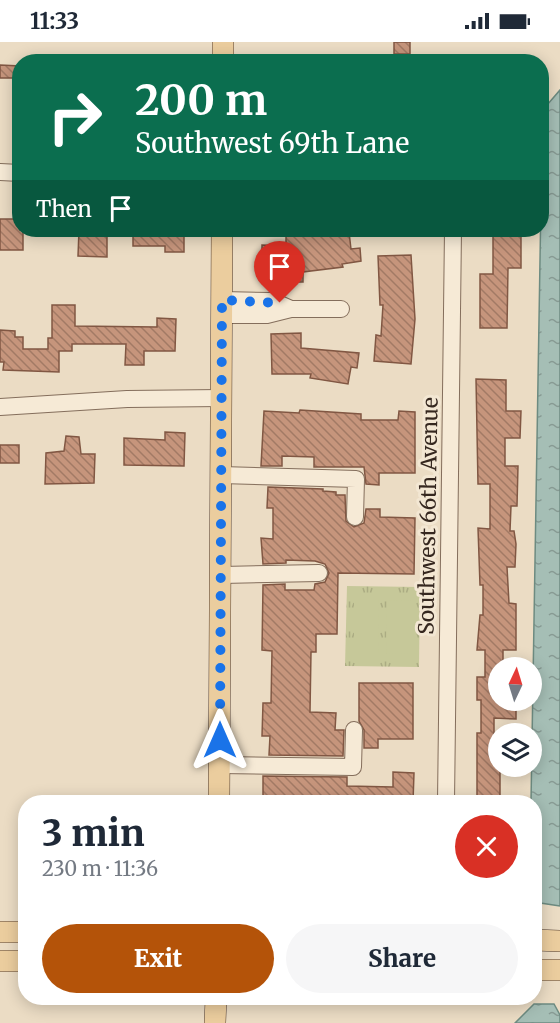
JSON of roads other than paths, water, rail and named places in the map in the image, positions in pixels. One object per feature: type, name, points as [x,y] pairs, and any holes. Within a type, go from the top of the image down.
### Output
[{"type":"main road","points":[[219,795],[222,237]]},
{"type":"main road","points":[[0,932],[18,932]]},
{"type":"main road","points":[[542,940],[560,940]]},
{"type":"main road","points":[[0,961],[18,961]]},
{"type":"main road","points":[[542,970],[560,970]]},
{"type":"main road","points":[[215,1023],[216,1005]]},
{"type":"street","name":"Southwest 66th Avenue","points":[[446,795],[453,237]]},
{"type":"street","points":[[221,308],[268,301],[291,309],[340,309]]},
{"type":"street","points":[[0,407],[127,399],[221,398]]},
{"type":"street","points":[[221,475],[356,479],[355,517]]},
{"type":"street","points":[[222,575],[319,573]]},
{"type":"street","points":[[220,765],[352,767],[354,730]]},
{"type":"water","points":[[560,90],[560,906],[542,903],[542,795],[531,795],[531,777],[542,777],[542,723],[532,723],[533,711],[542,711],[542,657],[533,657],[540,237],[549,237],[549,103]]},
{"type":"water","points":[[554,1004],[560,1015],[560,1023],[515,1023],[533,1005]]}]
